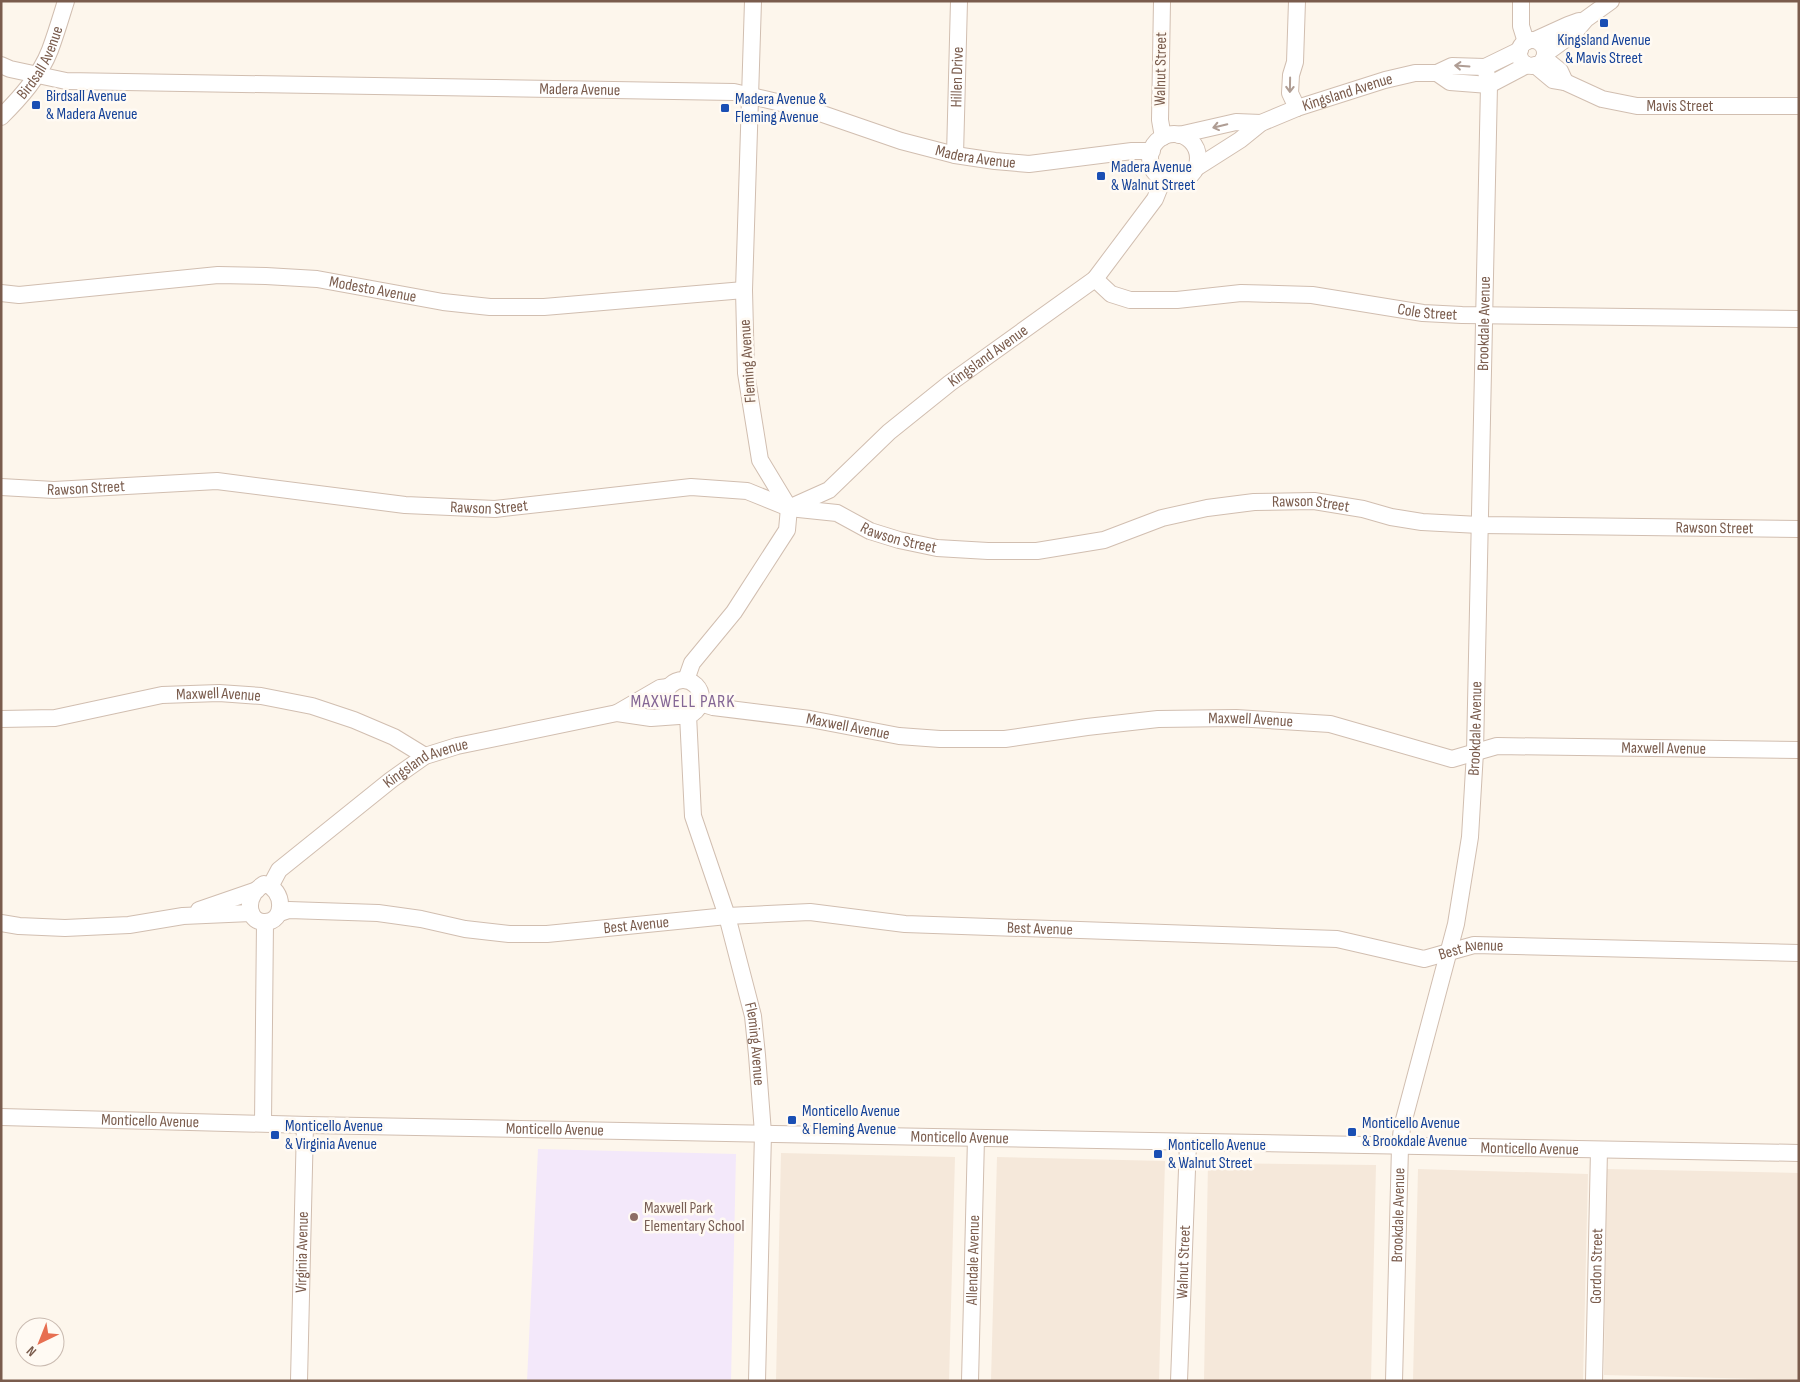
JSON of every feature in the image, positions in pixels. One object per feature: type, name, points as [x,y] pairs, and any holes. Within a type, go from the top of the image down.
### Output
[{"type":"street","name":"Birdsall Avenue","points":[[1,117],[19,99],[37,75],[50,52],[66,1]]},
{"type":"street","name":"Fleming Avenue","points":[[753,1],[744,290],[746,373],[760,460],[789,508]]},
{"type":"street","name":"Hillen Drive","points":[[955,155],[959,1]]},
{"type":"street","name":"Walnut Street","points":[[1162,1],[1160,120],[1163,137]]},
{"type":"street","points":[[1297,1],[1296,62],[1291,75],[1290,93],[1297,108]]},
{"type":"street","points":[[1521,1],[1521,26],[1533,53]]},
{"type":"street","name":"Kingsland Avenue","points":[[1437,73],[1450,82],[1489,86],[1568,25],[1586,19],[1611,1]]},
{"type":"street","name":"Kingsland Avenue","points":[[1196,168],[1240,140],[1261,123],[1297,108],[1385,80],[1415,73],[1437,73],[1452,66],[1485,67],[1533,53]]},
{"type":"street","name":"Mavis Street","points":[[1533,53],[1553,80],[1565,82],[1602,99],[1638,106],[1799,106]]},
{"type":"street","name":"Madera Avenue","points":[[1,66],[66,81],[734,92],[811,110],[901,141],[955,155],[996,161],[1029,164],[1132,151],[1152,151]]},
{"type":"street","name":"Brookdale Avenue","points":[[1394,1381],[1402,1127],[1456,924],[1470,844],[1475,752],[1489,86],[1485,67]]},
{"type":"street","name":"Kingsland Avenue","points":[[1179,135],[1236,122],[1261,123]]},
{"type":"street","points":[[1179,135],[1187,138],[1193,144],[1197,151],[1198,160],[1193,173],[1182,181],[1169,181],[1163,179],[1155,172],[1151,162],[1152,151],[1156,143],[1163,137],[1179,135]]},
{"type":"street","name":"Kingsland Avenue","points":[[789,508],[829,490],[889,432],[950,383],[1095,279],[1155,199],[1163,179]]},
{"type":"street","name":"Modesto Avenue","points":[[1,294],[19,295],[218,275],[317,279],[443,302],[490,307],[544,307],[744,290]]},
{"type":"street","name":"Cole Street","points":[[1095,279],[1111,294],[1130,300],[1177,300],[1241,293],[1312,295],[1422,313],[1799,319]]},
{"type":"street","name":"Rawson Street","points":[[1,487],[54,490],[217,481],[405,505],[495,508],[691,487],[746,491],[789,508],[836,514],[870,531],[899,540],[937,548],[988,551],[1037,551],[1104,540],[1162,518],[1207,508],[1254,502],[1314,501],[1422,522],[1479,525],[1799,529]]},
{"type":"street","points":[[686,680],[692,663],[734,612],[787,530],[789,508]]},
{"type":"street","points":[[686,680],[697,686],[701,694],[700,703],[695,711],[684,716],[668,709],[665,700],[668,687],[676,681],[686,680]]},
{"type":"street","name":"Kingsland Avenue","points":[[264,887],[279,870],[390,780],[425,756],[457,746],[617,713],[660,688],[668,687]]},
{"type":"street","name":"Maxwell Avenue","points":[[1,719],[55,718],[162,696],[219,693],[261,696],[312,706],[354,720],[394,737],[425,756]]},
{"type":"street","name":"Maxwell Avenue","points":[[700,703],[713,707],[810,719],[899,736],[940,739],[1005,739],[1087,727],[1158,720],[1236,718],[1330,724],[1452,758],[1497,746],[1799,750]]},
{"type":"street","name":"Kingsland Avenue","points":[[617,713],[651,718],[684,716]]},
{"type":"street","name":"Fleming Avenue","points":[[684,716],[693,816],[727,916],[753,1016],[763,1133],[756,1381]]},
{"type":"street","points":[[183,916],[264,887],[278,893],[280,913],[276,918],[265,922],[258,921],[251,913],[250,903],[264,887]]},
{"type":"street","name":"Best Avenue","points":[[280,913],[289,910],[378,913],[420,919],[464,929],[509,934],[547,934],[727,916],[810,912],[905,924],[1338,939],[1424,959],[1474,945],[1799,953]]},
{"type":"street","points":[[1,923],[19,926],[65,928],[129,925],[183,916],[251,913]]},
{"type":"street","points":[[263,1123],[265,922]]},
{"type":"street","name":"Monticello Avenue","points":[[1,1117],[1188,1143],[1352,1144],[1400,1147],[1799,1153]]},
{"type":"street","name":"Virginia Avenue","points":[[298,1381],[306,1124]]},
{"type":"street","name":"Allendale Avenue","points":[[970,1381],[976,1138]]},
{"type":"street","name":"Walnut Street","points":[[1180,1381],[1188,1143]]},
{"type":"street","name":"Gordon Street","points":[[1594,1381],[1599,1150]]},
{"type":"shaded area","name":"Maxwell Park Elementary School","points":[[538,1149],[736,1154],[731,1381],[527,1381]]},
{"type":"shaded area","points":[[781,1153],[955,1157],[949,1381],[776,1381]]},
{"type":"shaded area","points":[[997,1157],[1165,1161],[1159,1381],[991,1381]]},
{"type":"shaded area","points":[[1208,1163],[1376,1165],[1371,1381],[1204,1381]]},
{"type":"shaded area","points":[[1418,1169],[1588,1174],[1583,1381],[1413,1381]]},
{"type":"shaded area","points":[[1606,1169],[1799,1173],[1799,1380],[1604,1375]]},
{"type":"place","name":"Kingsland Avenue & Mavis Street","points":[[1604,23]]},
{"type":"place","name":"Birdsall Avenue & Madera Avenue","points":[[36,105]]},
{"type":"place","name":"Madera Avenue & Fleming Avenue","points":[[725,108]]},
{"type":"place","name":"Madera Avenue & Walnut Street","points":[[1101,176]]},
{"type":"place","name":"Monticello Avenue & Fleming Avenue","points":[[792,1120]]},
{"type":"place","name":"Monticello Avenue & Brookdale Avenue","points":[[1352,1132]]},
{"type":"place","name":"Monticello Avenue & Virginia Avenue","points":[[275,1135]]},
{"type":"place","name":"Monticello Avenue & Walnut Street","points":[[1158,1154]]},
{"type":"place","name":"Maxwell Park Elementary School","points":[[634,1217]]},
{"type":"district","name":"MAXWELL PARK","points":[[683,701]]}]
